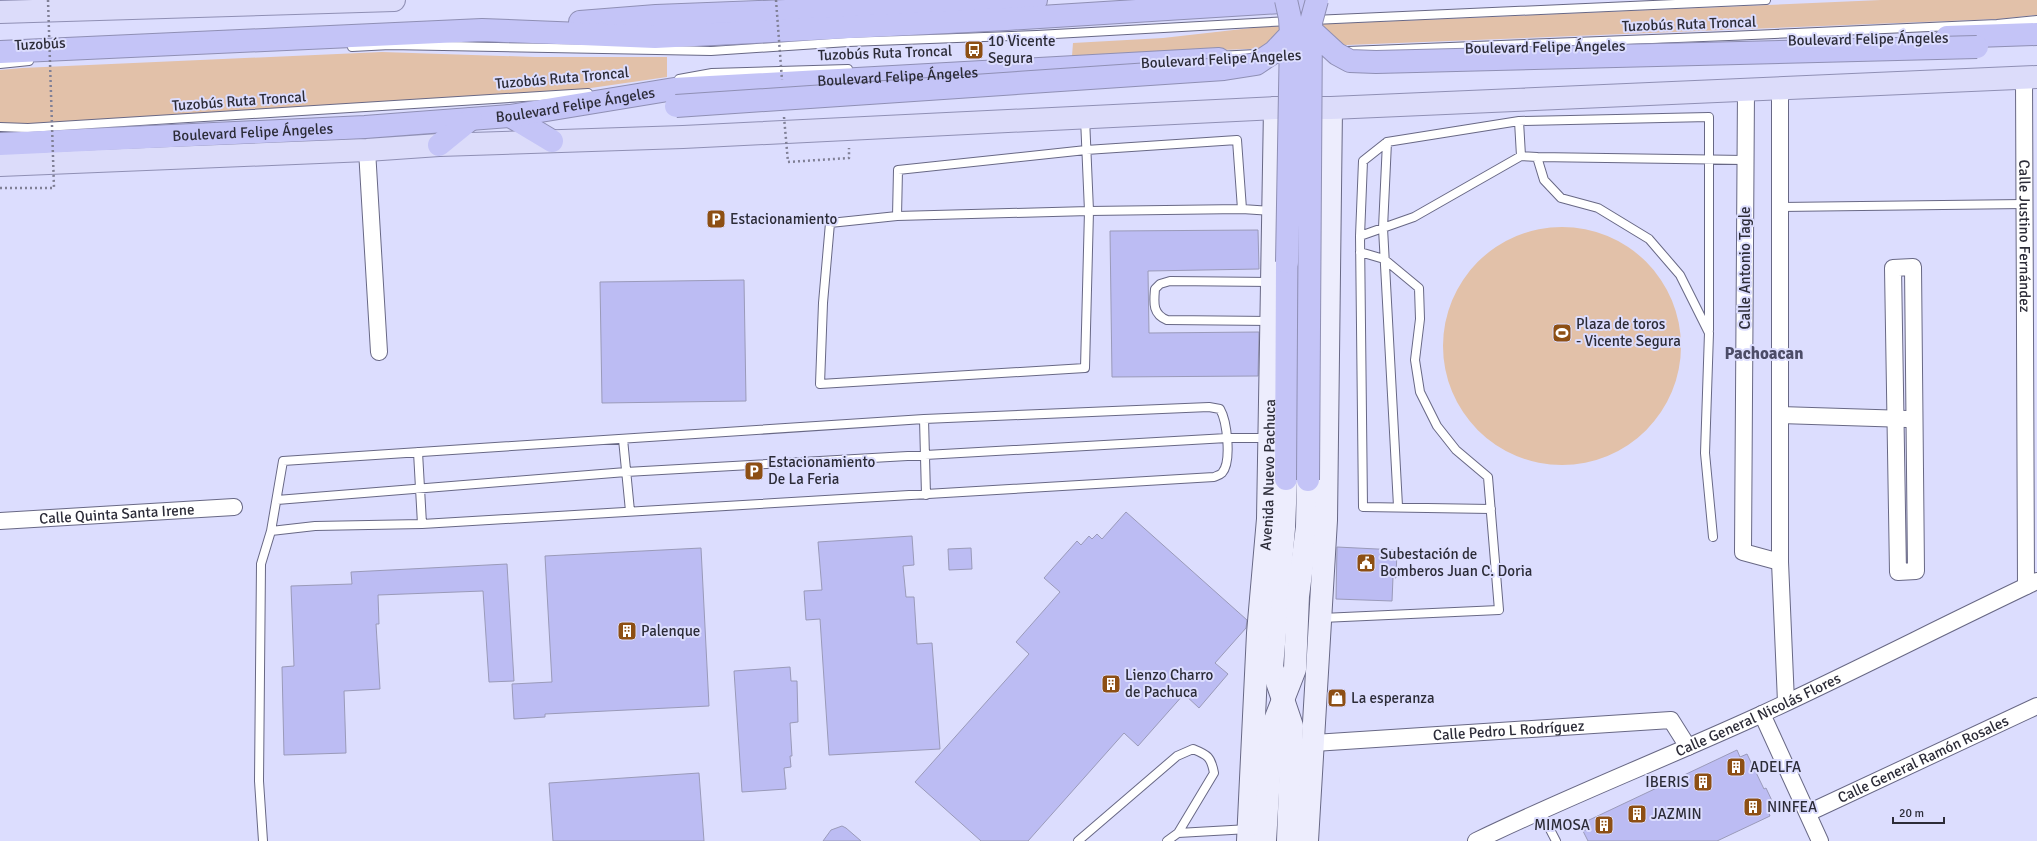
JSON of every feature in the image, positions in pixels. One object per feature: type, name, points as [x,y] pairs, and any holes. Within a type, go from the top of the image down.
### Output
[{"type":"highway","points":[[0,52],[482,30],[656,16],[1036,0]]},
{"type":"highway","points":[[1286,0],[1290,18],[1337,54],[1350,61],[1376,62],[2037,47]]},
{"type":"highway","points":[[482,30],[655,37],[1007,19],[1313,0]]},
{"type":"highway","points":[[597,97],[642,108],[1224,69],[1256,64],[1274,52],[1301,26],[1311,22],[1317,0]]},
{"type":"highway","points":[[1286,479],[1287,262],[1301,26]]},
{"type":"highway","points":[[1301,26],[1308,480]]},
{"type":"highway","name":"Boulevard Felipe Ángeles","points":[[0,144],[365,127],[510,116],[597,97],[674,89],[1318,53],[2037,34]]},
{"type":"highway","points":[[510,116],[552,141]]},
{"type":"highway","points":[[439,145],[471,119]]},
{"type":"main road","points":[[0,11],[104,4],[394,0]]},
{"type":"main road","name":"Boulevard Felipe Ángeles","points":[[0,165],[366,150],[439,145],[683,136],[1275,108],[1331,108],[2030,77]]},
{"type":"main road","name":"Avenida Nuevo Pachuca","points":[[1254,837],[1258,633],[1268,519],[1275,108]]},
{"type":"main road","points":[[1307,841],[1326,520],[1331,108]]},
{"type":"main road","points":[[1274,148],[1287,142],[1302,138],[1330,147]]},
{"type":"main road","points":[[1286,479],[1284,528],[1272,667],[1292,726],[1288,841]]},
{"type":"main road","points":[[1254,837],[1272,728],[1295,669],[1298,596],[1307,527],[1308,480]]},
{"type":"street","name":"Calle Justino Fernández","points":[[2030,77],[2024,204],[2031,583]]},
{"type":"street","points":[[1780,88],[1780,562],[1786,702]]},
{"type":"street","name":"Calle Antonio Tagle","points":[[1746,89],[1743,552],[1780,562]]},
{"type":"street","points":[[366,150],[379,352]]},
{"type":"street","points":[[1913,267],[1914,318],[1916,572],[1898,572],[1893,268],[1913,267]]},
{"type":"street","points":[[1894,319],[1914,318]]},
{"type":"street","points":[[1780,415],[1914,419]]},
{"type":"street","name":"Calle Quinta Santa Irene","points":[[0,521],[234,507]]},
{"type":"street","name":"Calle General Nicolás Flores","points":[[1476,841],[1540,810],[1762,714],[2031,583]]},
{"type":"street","name":"Calle General Ramón Rosales","points":[[1808,813],[2037,706]]},
{"type":"street","points":[[1762,714],[1820,841]]},
{"type":"street","name":"Calle Pedro L Rodríguez","points":[[1314,743],[1671,720],[1688,747]]},
{"type":"lane","name":"Tuzobús Ruta Troncal","points":[[342,47],[390,46],[711,51],[848,42],[1301,26],[1766,0]]},
{"type":"lane","name":"Tuzobús Ruta Troncal","points":[[951,65],[1729,36],[1997,24],[2037,20]]},
{"type":"lane","points":[[1997,24],[2037,24]]},
{"type":"lane","points":[[67,58],[137,55]]},
{"type":"lane","name":"Tuzobús","points":[[0,60],[82,57]]},
{"type":"lane","points":[[0,64],[37,60]]},
{"type":"lane","name":"Tuzobús Ruta Troncal","points":[[667,81],[712,73],[855,68]]},
{"type":"lane","name":"Tuzobús Ruta Troncal","points":[[0,128],[28,128],[597,97]]},
{"type":"lane","points":[[1085,117],[1090,211],[1085,368],[820,384],[823,303],[830,223],[897,216],[1090,211],[1242,209],[1273,211]]},
{"type":"lane","points":[[1491,509],[1398,506],[1363,507],[1360,252],[1363,161],[1387,142],[1519,121],[1709,117],[1709,333],[1705,453],[1712,537]]},
{"type":"lane","points":[[1519,121],[1521,156]]},
{"type":"lane","points":[[897,216],[898,170],[1086,150],[1237,140],[1242,209]]},
{"type":"lane","points":[[1387,142],[1383,228],[1398,506]]},
{"type":"lane","points":[[1360,236],[1414,217],[1521,156],[1745,160]]},
{"type":"lane","points":[[1537,157],[1544,180],[1561,198],[1598,208],[1649,238],[1680,275],[1709,333]]},
{"type":"lane","points":[[1781,207],[2024,204]]},
{"type":"lane","points":[[1321,618],[1499,610],[1488,477],[1456,450],[1437,426],[1420,392],[1415,360],[1420,319],[1420,288],[1384,259],[1360,252]]},
{"type":"lane","points":[[1271,321],[1167,320],[1159,317],[1154,307],[1155,289],[1160,284],[1170,281],[1272,282]]},
{"type":"lane","points":[[263,841],[259,781],[261,564],[271,530],[283,460],[924,419],[1209,407],[1220,409],[1224,417],[1227,438],[1226,465],[1222,473],[1214,477],[422,524],[315,526],[271,530]]},
{"type":"lane","points":[[924,419],[926,495]]},
{"type":"lane","points":[[277,500],[419,490],[626,472],[1227,438],[1270,438]]},
{"type":"lane","points":[[623,439],[630,511]]},
{"type":"lane","points":[[418,452],[422,524]]},
{"type":"lane","points":[[1078,841],[1176,756],[1193,748],[1211,760],[1214,773],[1178,833],[1167,841]]},
{"type":"lane","points":[[1540,810],[1556,841]]},
{"type":"lane","points":[[1178,833],[1254,837]]},
{"type":"path","points":[[0,188],[54,188],[48,0]]},
{"type":"path","points":[[788,162],[850,158],[849,147],[842,147]]},
{"type":"shaded area","points":[[1881,0],[2037,0],[2037,15],[1999,19],[1072,56],[1073,43],[1163,38],[1260,27]]},
{"type":"shaded area","points":[[382,52],[535,57],[667,57],[667,77],[584,89],[28,125],[0,124],[0,70]]},
{"type":"shaded area","name":"Plaza de toros - Vicente Segura","points":[[1550,227],[1574,227],[1597,232],[1618,241],[1638,254],[1654,270],[1667,290],[1676,311],[1681,334],[1679,369],[1672,392],[1654,422],[1638,438],[1618,451],[1597,460],[1574,465],[1550,465],[1527,460],[1506,451],[1486,438],[1470,422],[1457,402],[1448,381],[1443,358],[1443,334],[1448,311],[1457,290],[1470,270],[1486,254],[1506,241],[1527,232]]},
{"type":"building","points":[[1258,230],[1259,269],[1148,271],[1149,333],[1259,332],[1258,376],[1112,377],[1110,231]]},
{"type":"building","points":[[744,280],[746,401],[602,403],[600,282]]},
{"type":"building","name":"Lienzo Charro de Pachuca","points":[[1126,512],[1247,620],[1246,628],[1215,663],[1228,674],[1199,708],[1184,694],[1138,746],[1124,733],[1028,841],[981,841],[915,782],[1029,654],[1016,642],[1060,592],[1044,578],[1077,541],[1081,545],[1089,536],[1092,539],[1097,534],[1102,539]]},
{"type":"building","points":[[912,536],[914,565],[903,566],[906,597],[914,597],[917,644],[932,643],[940,749],[829,755],[820,619],[806,620],[804,591],[822,590],[818,542]]},
{"type":"building","points":[[1337,547],[1397,550],[1396,578],[1393,577],[1392,601],[1336,599]]},
{"type":"building","name":"Palenque","points":[[701,548],[709,706],[545,714],[545,717],[514,719],[512,684],[552,682],[545,556]]},
{"type":"building","points":[[971,548],[972,569],[949,570],[948,549]]},
{"type":"building","points":[[507,564],[514,681],[489,682],[483,591],[378,595],[379,624],[376,624],[380,689],[344,691],[346,753],[284,755],[282,667],[294,666],[291,586],[352,584],[351,572]]},
{"type":"building","points":[[790,667],[791,681],[797,681],[798,722],[790,723],[792,756],[790,756],[791,767],[784,768],[786,789],[742,792],[734,671]]},
{"type":"building","points":[[1737,750],[1740,757],[1747,754],[1764,789],[1766,788],[1774,805],[1767,809],[1770,816],[1717,841],[1588,841],[1583,831],[1590,828],[1587,821]]},
{"type":"building","points":[[699,773],[704,841],[553,841],[549,783]]},
{"type":"building","points":[[842,826],[861,841],[823,841],[831,830]]},
{"type":"place","name":"10 Vicente Segura","points":[[974,50]]},
{"type":"place","name":"Estacionamiento","points":[[716,219]]},
{"type":"place","name":"Plaza de toros - Vicente Segura","points":[[1562,333]]},
{"type":"place","name":"Estacionamiento De La Feria","points":[[754,471]]},
{"type":"place","name":"Subestación de Bomberos Juan C. Doria","points":[[1366,563]]},
{"type":"place","name":"Palenque","points":[[627,631]]},
{"type":"place","name":"Lienzo Charro de Pachuca","points":[[1111,684]]},
{"type":"place","name":"La esperanza","points":[[1337,698]]},
{"type":"place","name":"ADELFA","points":[[1736,767]]},
{"type":"place","name":"IBERIS","points":[[1703,782]]},
{"type":"place","name":"NINFEA","points":[[1753,807]]},
{"type":"place","name":"JAZMIN","points":[[1637,814]]},
{"type":"place","name":"MIMOSA","points":[[1604,825]]},
{"type":"district","name":"Pachoacan","points":[[1764,353]]}]
